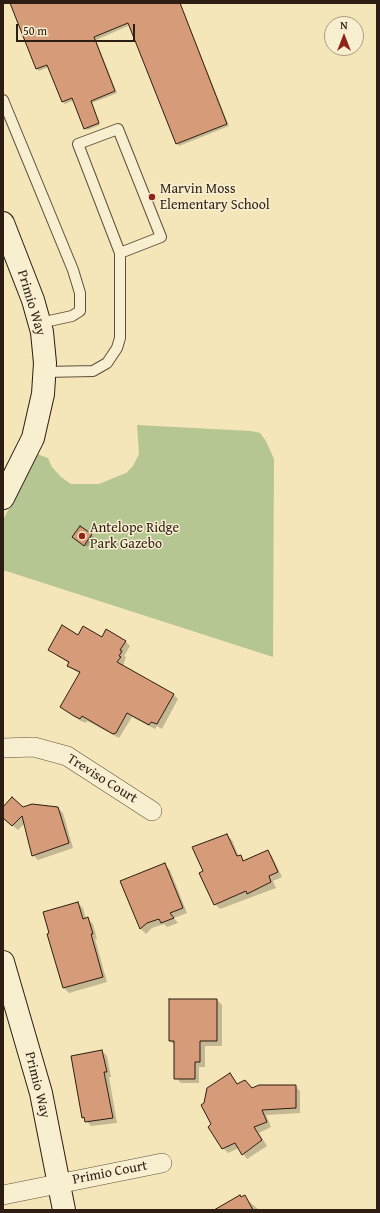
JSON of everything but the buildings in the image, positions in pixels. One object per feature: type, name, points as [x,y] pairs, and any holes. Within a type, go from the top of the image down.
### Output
[{"type":"street","name":"Primio Way","points":[[3,223],[33,300],[40,323],[44,346],[45,372],[41,410],[33,438],[27,453],[3,498]]},
{"type":"street","name":"Treviso Court","points":[[3,748],[34,747],[67,756],[152,811]]},
{"type":"street","name":"Primio Way","points":[[3,962],[41,1093],[64,1210]]},
{"type":"street","name":"Primio Court","points":[[3,1195],[162,1163]]},
{"type":"lane","points":[[3,100],[73,270],[81,297],[82,307],[77,314],[40,323]]},
{"type":"lane","points":[[45,372],[93,370],[104,365],[112,356],[120,338],[120,253],[78,144],[118,129],[161,237],[120,253]]},
{"type":"green space","points":[[137,425],[251,431],[260,433],[266,441],[274,459],[273,657],[3,570],[3,520],[37,454],[48,458],[52,467],[61,477],[71,484],[99,484],[126,473],[133,466],[139,454]]},
{"type":"place","name":"Marvin Moss Elementary School","points":[[152,197]]},
{"type":"place","name":"Antelope Ridge Park Gazebo","points":[[82,536]]}]
